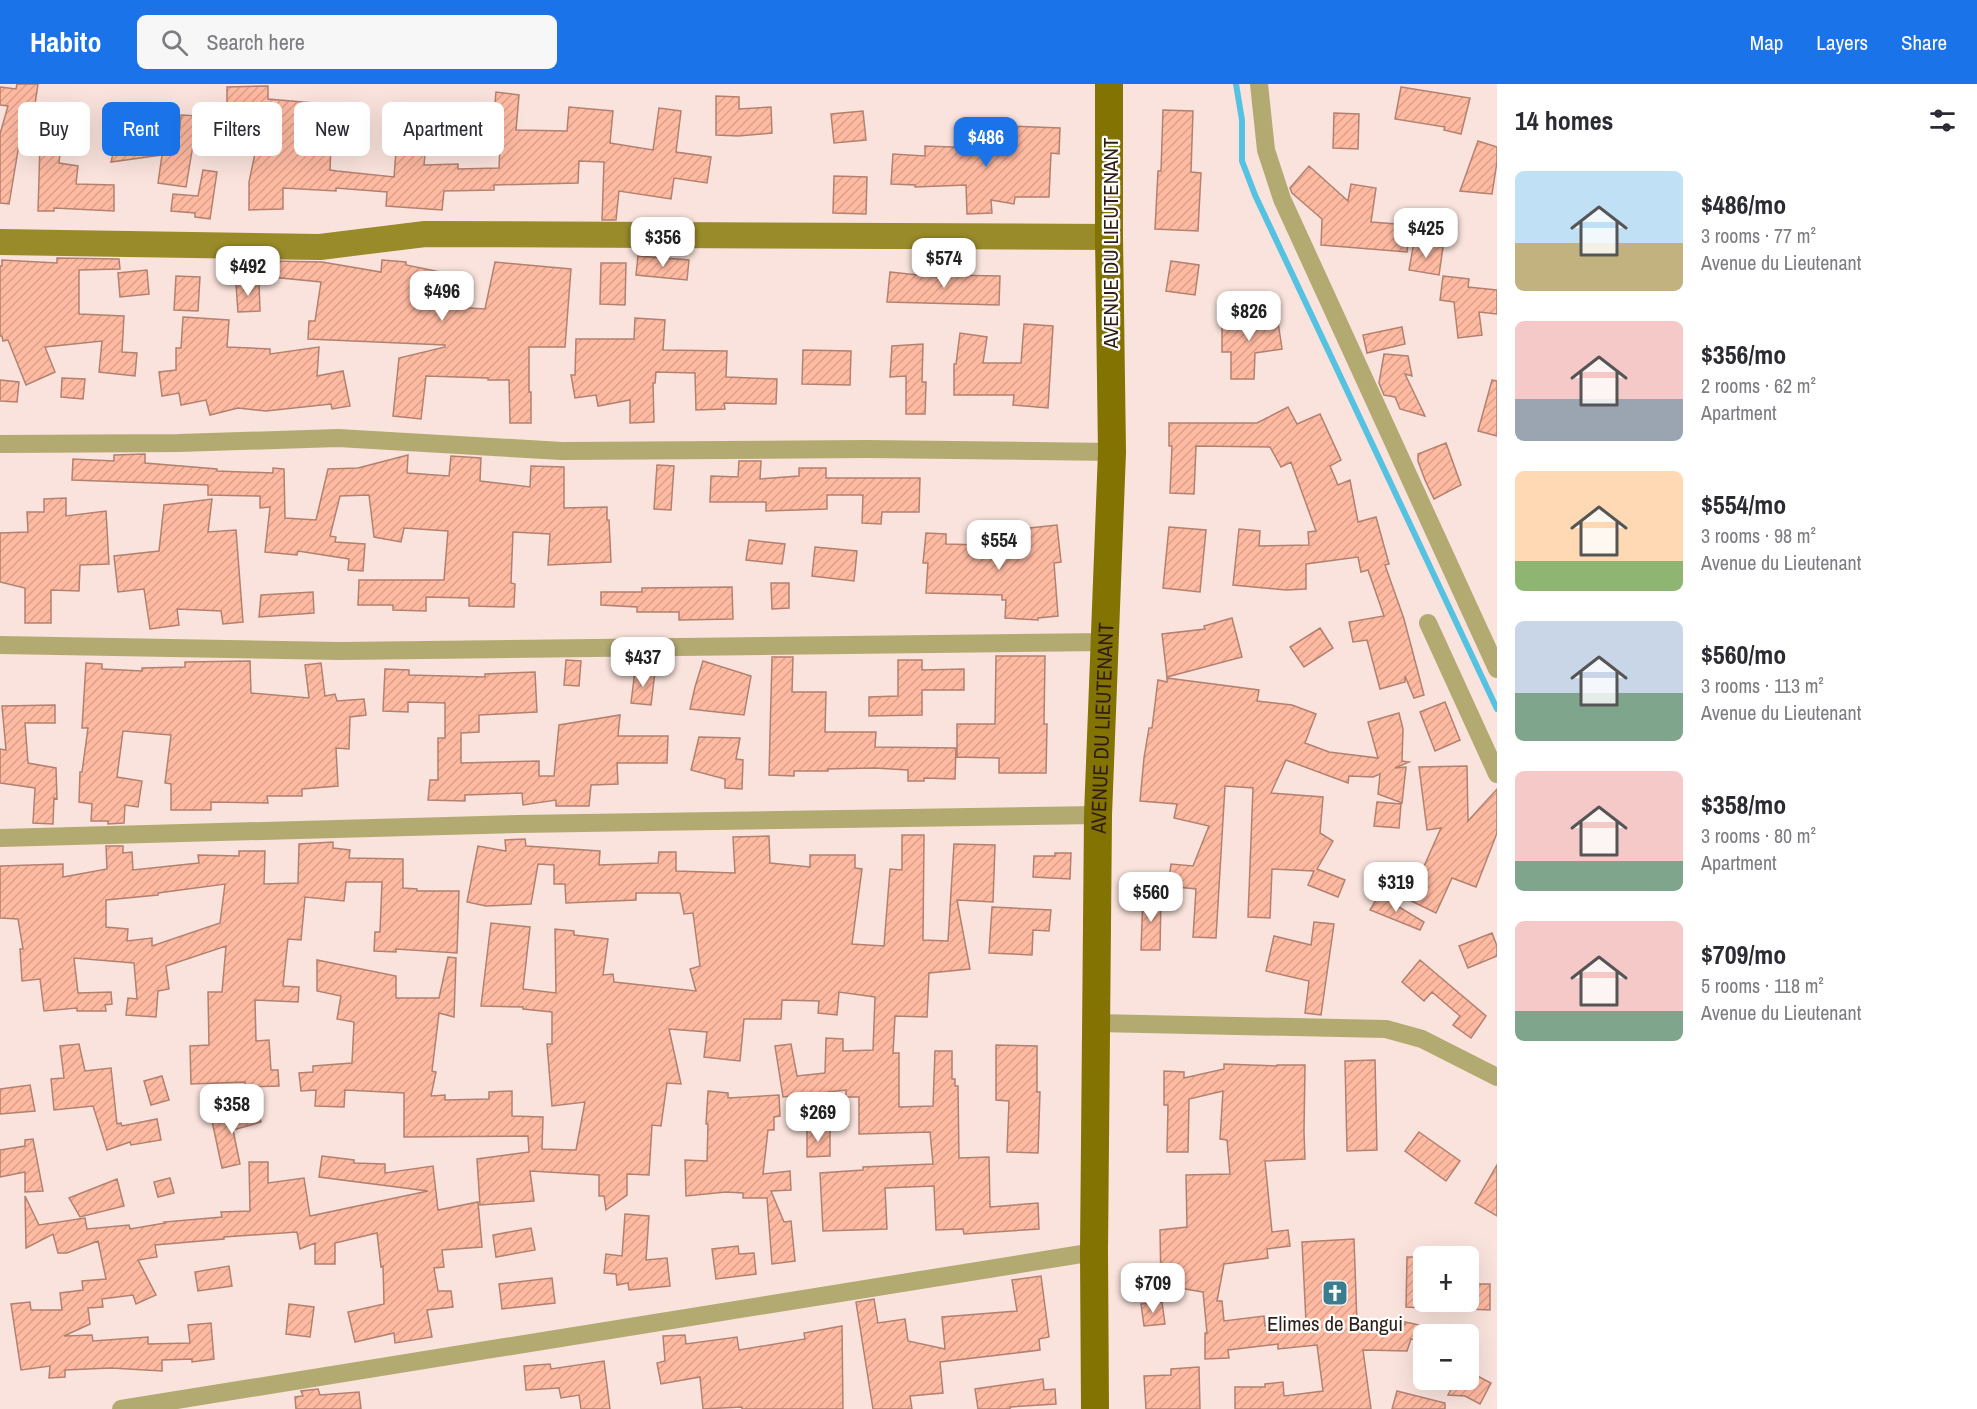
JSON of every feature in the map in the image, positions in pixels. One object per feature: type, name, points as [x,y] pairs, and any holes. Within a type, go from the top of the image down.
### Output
[{"type":"main road","name":"AVENUE DU LIEUTENANT","points":[[1095,1409],[1098,815],[1112,452],[1109,84]]},
{"type":"street","points":[[1259,84],[1266,150],[1282,199],[1497,669]]},
{"type":"street","points":[[0,242],[320,247],[425,234],[1109,237]]},
{"type":"street","points":[[0,444],[179,443],[338,438],[562,450],[867,449],[1112,452]]},
{"type":"street","points":[[1428,624],[1497,774]]},
{"type":"street","points":[[0,645],[340,651],[1104,642]]},
{"type":"street","points":[[0,838],[518,824],[1098,815]]},
{"type":"street","points":[[1096,1023],[1386,1029],[1422,1039],[1497,1077]]},
{"type":"street","points":[[121,1409],[1094,1251]]},
{"type":"building","points":[[17,84],[38,84],[35,102],[18,102],[18,151],[9,204],[0,203],[0,134],[8,106],[0,105],[0,87],[16,89]]},
{"type":"building","points":[[268,86],[268,99],[302,102],[294,102],[294,156],[331,156],[330,170],[394,177],[396,156],[425,156],[424,165],[458,164],[458,169],[499,168],[500,156],[504,156],[504,102],[495,102],[496,92],[519,95],[516,130],[567,131],[569,107],[613,111],[610,143],[653,150],[659,108],[681,111],[676,152],[711,157],[707,183],[674,178],[671,199],[619,191],[616,220],[602,220],[604,162],[579,161],[578,183],[494,185],[494,190],[444,191],[442,210],[386,206],[387,192],[336,188],[336,191],[283,188],[283,209],[249,210],[249,182],[254,156],[282,156],[282,102],[227,102],[227,87]]},
{"type":"building","points":[[1401,87],[1470,98],[1461,134],[1444,130],[1445,127],[1395,119]]},
{"type":"building","points":[[716,96],[739,97],[739,109],[771,107],[772,133],[716,135]]},
{"type":"building","points":[[1163,110],[1193,111],[1191,172],[1201,173],[1198,231],[1155,229],[1158,171],[1161,171]]},
{"type":"building","points":[[863,111],[866,140],[834,143],[831,114]]},
{"type":"building","points":[[1334,113],[1359,114],[1358,149],[1333,148]]},
{"type":"building","points":[[181,115],[192,116],[192,151],[186,187],[158,183],[162,156],[180,156]]},
{"type":"building","points":[[1008,126],[1060,128],[1059,154],[1051,153],[1049,197],[1015,197],[1014,204],[991,200],[992,213],[967,214],[966,185],[915,187],[915,185],[891,184],[893,154],[925,156],[925,146],[1007,149]]},
{"type":"building","points":[[1478,141],[1497,147],[1492,194],[1460,191]]},
{"type":"building","points":[[40,156],[60,156],[59,163],[78,166],[76,184],[114,185],[114,211],[54,208],[54,211],[38,211]]},
{"type":"building","points":[[112,156],[155,156],[111,162]]},
{"type":"building","points":[[1309,166],[1348,201],[1351,184],[1376,188],[1371,222],[1410,225],[1407,252],[1321,245],[1322,219],[1292,193],[1290,188]]},
{"type":"building","points":[[203,170],[217,172],[210,219],[195,217],[195,213],[171,211],[173,194],[198,196]]},
{"type":"building","points":[[834,176],[867,177],[866,214],[833,213]]},
{"type":"building","points":[[1414,242],[1443,247],[1439,275],[1409,270]]},
{"type":"building","points":[[638,256],[689,260],[687,280],[636,275]]},
{"type":"building","points":[[57,258],[119,259],[120,269],[79,270],[79,314],[124,316],[122,352],[137,353],[135,376],[99,372],[102,341],[45,347],[55,372],[26,385],[8,340],[3,341],[0,336],[0,266],[2,266],[2,260],[57,263]]},
{"type":"building","points":[[382,260],[406,262],[406,265],[460,276],[455,307],[485,309],[495,262],[571,269],[565,347],[529,347],[531,423],[510,423],[509,380],[488,380],[488,378],[426,376],[421,419],[393,416],[399,358],[445,347],[445,345],[308,339],[309,321],[315,321],[321,282],[271,277],[273,261],[322,262],[381,272]]},
{"type":"building","points":[[1171,261],[1199,265],[1195,295],[1166,291]]},
{"type":"building","points":[[601,263],[626,263],[625,305],[600,304]]},
{"type":"building","points":[[147,270],[149,294],[120,297],[118,273]]},
{"type":"building","points":[[890,272],[946,278],[946,275],[1000,276],[999,305],[887,302]]},
{"type":"building","points":[[176,276],[200,277],[198,311],[174,310]]},
{"type":"building","points":[[1443,276],[1469,279],[1468,287],[1497,290],[1497,314],[1479,312],[1482,335],[1458,338],[1454,302],[1440,300]]},
{"type":"building","points":[[259,283],[260,311],[238,312],[236,284]]},
{"type":"building","points":[[1277,315],[1282,349],[1255,353],[1254,379],[1231,379],[1231,352],[1222,352],[1222,318],[1257,318]]},
{"type":"building","points":[[183,317],[229,320],[227,347],[270,349],[270,354],[319,347],[317,376],[343,371],[350,406],[332,409],[331,404],[266,411],[238,408],[210,415],[206,400],[181,405],[179,393],[162,396],[159,372],[176,370],[176,348],[181,348]]},
{"type":"building","points":[[635,318],[665,320],[663,350],[727,351],[726,377],[777,379],[776,404],[724,403],[725,409],[696,410],[695,373],[656,372],[655,383],[653,383],[654,422],[630,423],[630,400],[598,406],[596,395],[575,398],[571,375],[575,375],[576,339],[634,339]]},
{"type":"building","points":[[1024,324],[1053,326],[1048,408],[1013,405],[1014,395],[954,395],[954,364],[956,364],[960,333],[987,337],[983,363],[1021,363]]},
{"type":"building","points":[[1402,327],[1405,344],[1367,353],[1363,335]]},
{"type":"building","points":[[923,344],[922,382],[926,382],[925,414],[906,414],[906,376],[890,377],[892,346]]},
{"type":"building","points":[[803,350],[851,351],[850,385],[802,384]]},
{"type":"building","points":[[1384,354],[1408,356],[1412,376],[1405,374],[1425,416],[1400,409],[1395,397],[1384,395],[1379,383]]},
{"type":"building","points":[[62,378],[85,379],[83,399],[61,397]]},
{"type":"building","points":[[0,380],[19,382],[17,402],[0,401]]},
{"type":"building","points":[[1492,380],[1497,381],[1497,436],[1478,431]]},
{"type":"building","points":[[1288,407],[1297,424],[1320,414],[1341,460],[1330,466],[1338,485],[1350,480],[1358,522],[1376,517],[1389,564],[1385,565],[1404,619],[1424,695],[1414,698],[1405,676],[1405,682],[1380,689],[1367,640],[1353,642],[1349,622],[1384,616],[1368,570],[1361,572],[1358,557],[1306,564],[1306,589],[1286,590],[1233,585],[1239,529],[1260,531],[1259,546],[1309,545],[1308,532],[1316,531],[1291,462],[1281,467],[1270,447],[1196,446],[1194,494],[1170,493],[1172,446],[1169,446],[1169,423],[1257,423]]},
{"type":"building","points":[[1446,443],[1461,485],[1434,499],[1418,461],[1418,454]]},
{"type":"building","points":[[145,454],[145,463],[217,469],[217,471],[273,473],[273,468],[284,469],[285,518],[316,520],[328,469],[358,468],[408,455],[407,473],[449,476],[451,456],[481,458],[480,481],[530,487],[531,466],[564,467],[564,508],[607,507],[611,562],[548,565],[550,534],[513,532],[511,583],[515,584],[514,607],[469,606],[469,598],[426,597],[426,611],[393,610],[393,605],[358,605],[359,580],[444,580],[448,531],[404,528],[401,542],[374,537],[369,495],[340,496],[330,536],[336,537],[335,542],[365,544],[363,571],[348,570],[349,559],[298,551],[297,555],[265,552],[270,507],[260,508],[260,496],[208,495],[208,485],[72,480],[73,459],[114,461],[114,455]]},
{"type":"building","points":[[739,461],[761,461],[760,479],[799,476],[799,468],[826,468],[826,478],[920,478],[919,512],[882,512],[881,524],[862,523],[863,495],[827,495],[827,509],[766,511],[766,502],[710,502],[711,476],[738,477]]},
{"type":"building","points":[[657,465],[674,466],[671,510],[654,509]]},
{"type":"building","points":[[66,498],[66,516],[106,511],[109,564],[80,565],[79,591],[51,590],[51,623],[25,623],[25,588],[0,582],[0,533],[28,532],[27,512],[44,512],[44,499]]},
{"type":"building","points":[[212,499],[208,532],[236,530],[243,622],[223,624],[221,611],[177,609],[179,625],[150,629],[144,589],[118,592],[114,556],[159,551],[164,505]]},
{"type":"building","points":[[1057,525],[1061,562],[1054,563],[1058,616],[1038,618],[1038,620],[1005,618],[1006,600],[1002,600],[1002,595],[926,593],[928,563],[923,563],[926,533],[946,534],[946,544],[1022,546],[1020,529]]},
{"type":"building","points":[[1169,527],[1206,530],[1200,592],[1163,588]]},
{"type":"building","points":[[749,540],[785,544],[782,564],[746,560]]},
{"type":"building","points":[[815,547],[857,551],[854,581],[812,576]]},
{"type":"building","points":[[771,583],[789,583],[789,608],[772,609]]},
{"type":"building","points":[[732,587],[733,619],[679,620],[679,612],[637,612],[637,607],[601,605],[601,592],[642,592],[642,588]]},
{"type":"building","points":[[313,592],[314,613],[259,617],[261,595]]},
{"type":"building","points":[[1232,618],[1242,657],[1167,677],[1162,634],[1205,629],[1204,626]]},
{"type":"building","points":[[1320,628],[1333,648],[1304,667],[1290,647]]},
{"type":"building","points":[[996,656],[1045,656],[1046,773],[999,773],[999,758],[957,757],[957,724],[995,724]]},
{"type":"building","points":[[772,657],[793,657],[792,692],[826,692],[825,732],[876,732],[875,747],[956,748],[955,779],[924,778],[924,781],[908,781],[908,770],[875,768],[794,771],[794,776],[769,775]]},
{"type":"building","points":[[566,660],[581,661],[579,686],[564,685]]},
{"type":"building","points":[[898,660],[922,660],[922,670],[964,669],[964,690],[922,690],[922,715],[869,716],[869,697],[898,696]]},
{"type":"building","points":[[250,661],[251,693],[309,698],[305,665],[321,663],[325,696],[335,694],[337,701],[364,699],[366,715],[350,717],[349,749],[336,748],[338,786],[302,789],[302,796],[267,796],[268,803],[211,802],[211,810],[171,810],[171,784],[165,783],[171,735],[123,731],[117,777],[142,781],[138,807],[125,805],[124,823],[108,824],[108,821],[91,821],[92,804],[79,802],[80,772],[82,772],[88,728],[82,728],[86,663],[102,664],[102,669],[142,671],[142,668],[185,667],[185,662]]},
{"type":"building","points":[[703,661],[751,676],[744,715],[690,709]]},
{"type":"building","points":[[385,669],[409,670],[409,675],[485,677],[485,674],[535,672],[537,712],[479,715],[479,732],[461,733],[461,763],[539,761],[539,776],[554,776],[559,725],[620,715],[618,736],[668,736],[667,763],[617,763],[618,784],[591,785],[589,806],[556,806],[556,800],[523,805],[522,793],[465,795],[465,801],[428,800],[430,780],[438,780],[438,738],[445,738],[445,703],[408,702],[408,712],[383,711]]},
{"type":"building","points":[[635,670],[655,672],[651,705],[631,703]]},
{"type":"building","points":[[1167,678],[1259,690],[1257,701],[1292,705],[1316,714],[1305,743],[1329,752],[1378,758],[1368,722],[1399,713],[1403,729],[1402,761],[1409,762],[1395,768],[1406,767],[1402,803],[1378,794],[1380,774],[1373,777],[1349,776],[1348,783],[1286,760],[1271,793],[1323,797],[1320,833],[1333,841],[1317,869],[1345,880],[1338,897],[1308,885],[1314,871],[1272,869],[1270,918],[1248,917],[1253,788],[1225,786],[1216,938],[1193,937],[1196,889],[1168,886],[1171,864],[1193,866],[1209,826],[1174,818],[1177,804],[1140,801],[1144,758],[1149,728],[1152,728],[1158,680],[1167,682]]},
{"type":"building","points":[[1445,702],[1460,740],[1435,751],[1420,712]]},
{"type":"building","points":[[55,705],[55,723],[25,723],[28,763],[56,768],[57,799],[54,798],[53,824],[33,823],[35,788],[0,783],[0,749],[6,750],[2,706]]},
{"type":"building","points":[[699,737],[740,738],[736,759],[743,760],[742,789],[725,788],[725,779],[691,770]]},
{"type":"building","points":[[1467,766],[1468,821],[1497,789],[1497,833],[1476,887],[1452,878],[1436,913],[1409,900],[1441,828],[1427,830],[1419,767]]},
{"type":"building","points":[[1377,802],[1401,804],[1399,828],[1374,826]]},
{"type":"building","points":[[902,835],[924,835],[923,940],[948,941],[954,844],[995,845],[993,902],[957,900],[970,969],[929,973],[927,1017],[895,1016],[893,1053],[899,1053],[899,1107],[933,1106],[935,1051],[952,1051],[952,1079],[955,1079],[955,1086],[958,1086],[959,1158],[989,1157],[990,1207],[1038,1203],[1039,1229],[964,1234],[963,1229],[936,1230],[934,1186],[885,1188],[887,1229],[823,1231],[820,1173],[863,1170],[863,1167],[933,1164],[930,1132],[859,1134],[859,1097],[846,1097],[846,1090],[783,1097],[775,1046],[791,1044],[797,1076],[825,1073],[826,1038],[843,1039],[843,1051],[873,1050],[875,997],[839,992],[837,1015],[818,1013],[819,1001],[782,1000],[781,1019],[744,1019],[740,1061],[704,1057],[707,1032],[669,1029],[681,1084],[667,1083],[661,1126],[652,1125],[649,1175],[627,1174],[627,1195],[606,1210],[604,1196],[599,1196],[599,1175],[530,1171],[534,1201],[480,1205],[477,1159],[529,1152],[528,1136],[404,1137],[404,1093],[345,1090],[344,1107],[315,1106],[316,1090],[301,1091],[299,1073],[313,1072],[313,1066],[352,1063],[354,1022],[337,1019],[341,996],[317,991],[317,960],[396,976],[396,998],[439,998],[448,957],[456,958],[454,1017],[439,1013],[432,1071],[436,1072],[431,1096],[445,1095],[445,1100],[489,1099],[489,1092],[512,1091],[512,1116],[543,1117],[542,1149],[576,1150],[585,1102],[552,1106],[547,1044],[552,1044],[552,1012],[523,1009],[523,1007],[481,1006],[491,923],[530,927],[523,989],[556,993],[555,929],[574,931],[574,935],[608,939],[603,975],[613,974],[614,982],[696,991],[690,969],[700,966],[693,913],[684,914],[680,893],[636,893],[636,900],[566,903],[565,884],[554,884],[554,865],[538,864],[531,904],[486,906],[467,902],[478,846],[506,851],[505,840],[525,839],[526,846],[600,851],[599,865],[658,863],[659,852],[676,852],[676,871],[735,873],[733,837],[769,836],[770,863],[810,867],[810,855],[855,855],[855,868],[862,869],[852,944],[884,946],[890,869],[902,870]]},
{"type":"building","points":[[333,842],[333,848],[350,850],[349,858],[403,859],[403,888],[417,889],[417,891],[459,891],[457,953],[396,949],[396,952],[374,951],[375,932],[380,932],[382,882],[346,882],[344,901],[305,897],[301,940],[288,939],[283,986],[299,987],[298,1002],[255,1000],[256,1041],[269,1040],[271,1070],[278,1070],[279,1086],[245,1087],[245,1082],[191,1084],[190,1046],[209,1045],[208,992],[222,992],[226,946],[166,966],[169,989],[158,991],[156,1017],[126,1015],[128,998],[137,999],[134,963],[74,958],[78,993],[111,992],[112,1004],[105,1005],[106,1011],[77,1011],[77,1008],[44,1011],[40,979],[22,981],[20,949],[23,949],[18,919],[0,918],[0,866],[63,864],[63,877],[107,869],[106,846],[123,846],[123,853],[132,852],[133,870],[199,863],[198,855],[239,856],[239,851],[265,851],[264,884],[298,883],[299,844]],"holes":[[[225,884],[220,923],[152,946],[152,938],[127,941],[128,929],[106,927],[106,900],[158,895],[158,893]]]},
{"type":"building","points":[[1055,853],[1071,853],[1070,879],[1033,877],[1034,856],[1055,856]]},
{"type":"building","points":[[1143,895],[1161,895],[1160,950],[1141,950]]},
{"type":"building","points":[[1379,895],[1424,922],[1420,930],[1370,910]]},
{"type":"building","points":[[992,907],[1051,910],[1049,931],[1033,930],[1032,955],[989,953]]},
{"type":"building","points":[[1314,922],[1334,924],[1321,1015],[1305,1013],[1309,981],[1266,971],[1274,936],[1311,945]]},
{"type":"building","points":[[1492,933],[1497,946],[1497,956],[1468,968],[1459,946]]},
{"type":"building","points":[[1420,960],[1486,1016],[1471,1038],[1453,1025],[1460,1016],[1432,992],[1424,1001],[1402,982]]},
{"type":"building","points":[[79,1044],[85,1071],[111,1068],[117,1124],[121,1123],[122,1126],[157,1119],[161,1140],[131,1145],[130,1142],[107,1150],[93,1106],[54,1110],[51,1079],[64,1078],[60,1046]]},
{"type":"building","points":[[996,1045],[1037,1046],[1037,1092],[1040,1092],[1038,1153],[1007,1152],[1009,1101],[996,1100]]},
{"type":"building","points":[[1375,1060],[1377,1150],[1347,1151],[1345,1061]]},
{"type":"building","points":[[1224,1064],[1305,1065],[1305,1159],[1265,1161],[1272,1232],[1288,1230],[1290,1246],[1267,1249],[1268,1258],[1224,1264],[1217,1301],[1222,1301],[1224,1321],[1264,1316],[1265,1326],[1306,1322],[1302,1242],[1354,1239],[1357,1323],[1405,1324],[1405,1322],[1414,1324],[1413,1339],[1411,1339],[1407,1351],[1363,1350],[1371,1409],[1235,1409],[1235,1387],[1265,1387],[1265,1384],[1283,1382],[1284,1396],[1323,1391],[1317,1345],[1278,1349],[1278,1344],[1228,1350],[1229,1358],[1205,1359],[1205,1333],[1207,1333],[1203,1292],[1161,1285],[1160,1230],[1187,1227],[1186,1175],[1230,1174],[1227,1140],[1220,1139],[1223,1091],[1189,1099],[1188,1152],[1167,1152],[1168,1105],[1164,1105],[1164,1071],[1184,1072],[1184,1078],[1224,1069]]},
{"type":"building","points":[[162,1076],[169,1100],[151,1105],[144,1081]]},
{"type":"building","points":[[30,1085],[35,1111],[0,1114],[0,1089]]},
{"type":"building","points":[[708,1091],[728,1093],[728,1098],[779,1095],[780,1116],[774,1117],[774,1130],[768,1130],[763,1174],[790,1171],[791,1190],[771,1191],[784,1222],[791,1221],[795,1261],[772,1264],[767,1198],[743,1198],[743,1193],[726,1192],[686,1196],[685,1160],[707,1161]]},
{"type":"building","points":[[257,1108],[261,1122],[233,1130],[240,1164],[222,1168],[212,1121]]},
{"type":"building","points":[[807,1129],[830,1129],[830,1156],[807,1157]]},
{"type":"building","points":[[1419,1132],[1460,1161],[1446,1181],[1405,1151]]},
{"type":"building","points":[[33,1139],[43,1191],[25,1192],[25,1172],[0,1177],[0,1150],[25,1146],[25,1140]]},
{"type":"building","points":[[322,1156],[354,1160],[354,1163],[385,1164],[385,1173],[433,1166],[438,1210],[478,1202],[482,1247],[442,1250],[444,1267],[434,1268],[438,1291],[451,1291],[453,1307],[427,1310],[432,1337],[395,1343],[394,1333],[355,1342],[348,1312],[384,1304],[383,1266],[381,1267],[377,1233],[335,1243],[335,1264],[315,1264],[315,1243],[300,1249],[297,1232],[224,1237],[224,1239],[155,1245],[157,1257],[138,1260],[156,1295],[136,1304],[133,1295],[102,1299],[103,1307],[88,1308],[90,1324],[64,1336],[92,1335],[93,1341],[148,1337],[148,1344],[190,1343],[188,1325],[211,1323],[214,1359],[192,1362],[192,1359],[162,1360],[162,1371],[111,1368],[65,1370],[65,1377],[49,1378],[50,1366],[21,1370],[11,1304],[30,1302],[31,1310],[62,1310],[60,1293],[83,1290],[82,1281],[106,1279],[98,1241],[67,1253],[58,1253],[53,1234],[26,1248],[25,1196],[39,1225],[85,1218],[87,1229],[129,1225],[130,1229],[164,1222],[222,1217],[221,1212],[250,1211],[249,1162],[268,1162],[268,1183],[304,1178],[310,1216],[428,1191],[319,1177]]},
{"type":"building","points":[[1497,1165],[1497,1216],[1475,1203]]},
{"type":"building","points":[[170,1178],[174,1193],[158,1197],[154,1182]]},
{"type":"building","points":[[117,1179],[124,1206],[80,1217],[69,1198]]},
{"type":"building","points":[[625,1214],[649,1216],[646,1260],[667,1258],[670,1286],[629,1290],[628,1283],[617,1285],[616,1274],[604,1273],[606,1254],[622,1256]]},
{"type":"building","points":[[531,1228],[535,1250],[496,1257],[493,1235]]},
{"type":"building","points":[[738,1246],[739,1254],[754,1253],[756,1274],[716,1279],[712,1249]]},
{"type":"building","points":[[1407,1257],[1413,1257],[1413,1307],[1406,1307]]},
{"type":"building","points":[[229,1266],[232,1286],[198,1291],[195,1272]]},
{"type":"building","points":[[1041,1276],[1049,1337],[1039,1339],[1040,1350],[940,1362],[943,1393],[910,1396],[912,1409],[873,1409],[856,1302],[874,1299],[878,1323],[905,1319],[908,1341],[945,1349],[942,1317],[1017,1311],[1012,1280]]},
{"type":"building","points":[[552,1278],[555,1303],[502,1309],[499,1284]]},
{"type":"building","points":[[1479,1284],[1490,1284],[1490,1310],[1479,1310]]},
{"type":"building","points":[[1162,1302],[1165,1324],[1144,1326],[1141,1304]]},
{"type":"building","points":[[289,1304],[314,1307],[310,1337],[286,1334]]},
{"type":"building","points":[[842,1326],[843,1409],[742,1409],[742,1407],[703,1409],[700,1377],[661,1384],[657,1363],[665,1361],[663,1336],[685,1335],[686,1344],[737,1337],[739,1350],[805,1339],[804,1333]]},
{"type":"building","points":[[604,1361],[610,1409],[581,1409],[579,1395],[561,1398],[559,1388],[526,1390],[524,1366],[550,1364],[551,1369]]},
{"type":"building","points":[[1199,1367],[1200,1409],[1146,1409],[1144,1376],[1171,1375],[1171,1369]]},
{"type":"building","points":[[1479,1377],[1491,1383],[1480,1404],[1465,1396],[1448,1395],[1451,1390],[1479,1390]]},
{"type":"building","points":[[1043,1379],[1044,1390],[1055,1389],[1056,1404],[1010,1407],[1010,1409],[978,1409],[975,1389]]},
{"type":"building","points":[[318,1389],[320,1395],[359,1392],[361,1409],[296,1409],[295,1397],[303,1396],[301,1391]]},
{"type":"building","points":[[1397,1391],[1445,1403],[1445,1409],[1392,1409]]},
{"type":"waterway","points":[[1236,84],[1242,120],[1242,161],[1255,195],[1497,709]]},
{"type":"place","name":"Elimes de Bangui","points":[[1335,1293]]}]
